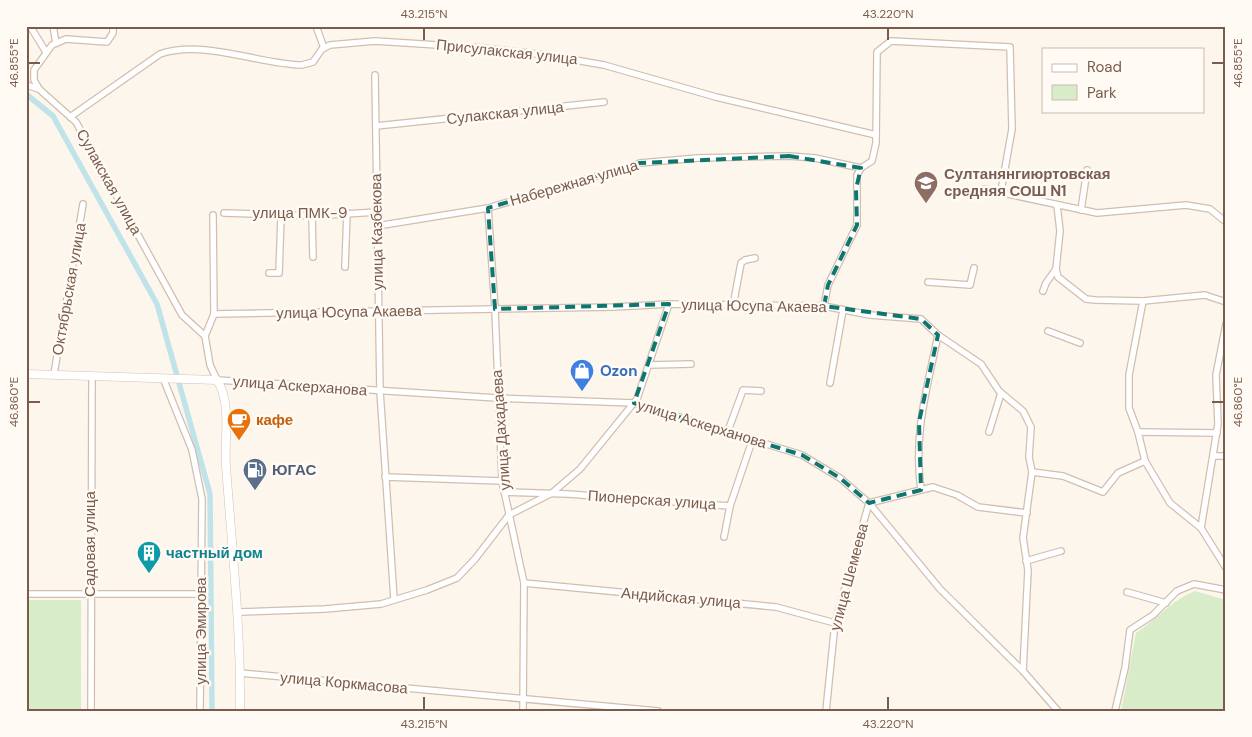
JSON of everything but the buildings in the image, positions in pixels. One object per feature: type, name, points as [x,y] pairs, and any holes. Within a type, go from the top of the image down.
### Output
[{"type":"street","points":[[30,26],[46,52]]},
{"type":"street","points":[[53,26],[56,43]]},
{"type":"street","points":[[39,88],[34,80],[34,70],[46,52],[56,43],[66,39],[107,42],[112,33],[113,26]]},
{"type":"street","points":[[70,118],[160,54],[170,50],[197,50],[302,65],[313,62],[324,48],[316,26]]},
{"type":"street","name":"Присулакская улица","points":[[324,48],[375,41],[422,43],[581,60],[647,76],[716,97],[876,136]]},
{"type":"street","points":[[824,306],[828,285],[857,225],[857,175],[861,168],[872,161],[876,136],[877,52],[891,41],[1010,47],[1012,129],[1001,191]]},
{"type":"street","name":"улица Казбекова","points":[[375,75],[380,391],[394,599]]},
{"type":"street","points":[[26,85],[39,88]]},
{"type":"street","name":"Сулакская улица","points":[[39,88],[76,122],[182,315],[205,336]]},
{"type":"street","name":"Сулакская улица","points":[[376,126],[604,102]]},
{"type":"street","name":"Набережная улица","points":[[377,226],[488,208],[640,163],[698,158],[789,156],[815,158],[861,168]]},
{"type":"street","points":[[1081,210],[1087,170]]},
{"type":"street","points":[[984,189],[1001,191],[1023,198],[1097,213],[1186,205],[1210,209],[1226,222]]},
{"type":"street","name":"Октябрьская улица","points":[[54,374],[83,204]]},
{"type":"street","points":[[1057,205],[1060,231],[1056,269],[1058,277],[1086,298],[1143,301],[1205,295],[1226,302]]},
{"type":"street","name":"улица Дахадаева","points":[[488,208],[495,309],[497,398],[502,481],[524,583],[523,711]]},
{"type":"street","name":"улица ПМК-9","points":[[224,212],[312,216],[377,212]]},
{"type":"street","points":[[345,267],[347,213]]},
{"type":"street","points":[[213,216],[214,314],[205,336],[212,372],[224,393],[225,401],[226,462],[238,612],[240,711]]},
{"type":"street","points":[[269,273],[279,273],[281,216]]},
{"type":"street","points":[[312,216],[313,257]]},
{"type":"street","points":[[733,306],[741,264],[745,260],[755,258]]},
{"type":"street","points":[[928,282],[970,285],[974,268]]},
{"type":"street","points":[[1043,291],[1046,282],[1056,269]]},
{"type":"street","points":[[1143,301],[1130,375],[1129,408],[1138,432],[1145,461],[1170,503],[1201,528],[1226,568]]},
{"type":"street","points":[[238,612],[381,604],[427,590],[457,578],[475,559],[490,537],[509,515],[552,493],[580,469],[634,403],[669,304]]},
{"type":"street","name":"улица Юсупа Акаева","points":[[214,314],[669,304],[824,306],[870,315],[921,319],[938,334],[981,364],[1001,393],[1023,411],[1032,427],[1029,456],[1032,472],[1023,538],[1028,570],[1023,671]]},
{"type":"street","points":[[830,383],[844,310]]},
{"type":"street","points":[[1201,528],[1217,433],[1216,375],[1226,324]]},
{"type":"street","points":[[1048,331],[1080,343]]},
{"type":"street","points":[[922,490],[918,468],[919,422],[938,334]]},
{"type":"street","points":[[649,365],[691,364]]},
{"type":"street","name":"улица Аскерханова","points":[[26,374],[217,380],[497,398],[634,403],[753,438],[802,455],[840,478],[869,503],[940,589],[1023,671],[1058,711]]},
{"type":"street","name":"Садовая улица","points":[[90,711],[92,376]]},
{"type":"street","name":"улица Эмирова","points":[[166,378],[192,450],[202,499],[200,711]]},
{"type":"street","points":[[728,431],[743,390],[761,391]]},
{"type":"street","points":[[989,432],[1001,393]]},
{"type":"street","points":[[1218,417],[1226,415]]},
{"type":"street","points":[[1138,432],[1217,433]]},
{"type":"street","name":"Пионерская улица","points":[[504,492],[552,493],[730,506],[753,438]]},
{"type":"street","points":[[1213,456],[1226,456]]},
{"type":"street","points":[[1032,472],[1063,476],[1103,492],[1118,473],[1145,461]]},
{"type":"street","points":[[385,477],[502,481]]},
{"type":"street","points":[[869,503],[933,487],[942,489],[978,507],[1027,513]]},
{"type":"street","name":"улица Шемеева","points":[[826,711],[835,623],[869,503]]},
{"type":"street","points":[[724,537],[730,506]]},
{"type":"street","points":[[1026,561],[1062,551]]},
{"type":"street","name":"Андийская улица","points":[[524,583],[776,607],[835,623]]},
{"type":"street","points":[[1115,711],[1125,668],[1130,630],[1154,616],[1177,591],[1194,584],[1226,590]]},
{"type":"street","points":[[1127,592],[1166,603]]},
{"type":"street","points":[[26,594],[201,594]]},
{"type":"street","name":"улица Коркмасова","points":[[240,673],[658,711]]},
{"type":"highlighted area","points":[[789,156],[861,168],[856,189],[857,225],[828,285],[824,306],[921,319],[938,335],[919,422],[921,490],[869,503],[840,478],[802,455],[634,403],[669,304],[495,309],[488,208],[640,163]]},
{"type":"green space","points":[[1195,591],[1226,600],[1226,711],[1121,711],[1136,633],[1171,605]]},
{"type":"green space","points":[[26,600],[81,600],[81,711],[26,711]]},
{"type":"waterway","points":[[26,94],[53,116],[157,304],[210,494],[212,711]]},
{"type":"place","name":"Султанянгиюртовская средняя СОШ N1","points":[[926,204]]},
{"type":"place","name":"Ozon","points":[[582,392]]},
{"type":"place","name":"кафе","points":[[239,441]]},
{"type":"place","name":"ЮГАС","points":[[255,491]]},
{"type":"place","name":"частный дом","points":[[149,574]]}]
